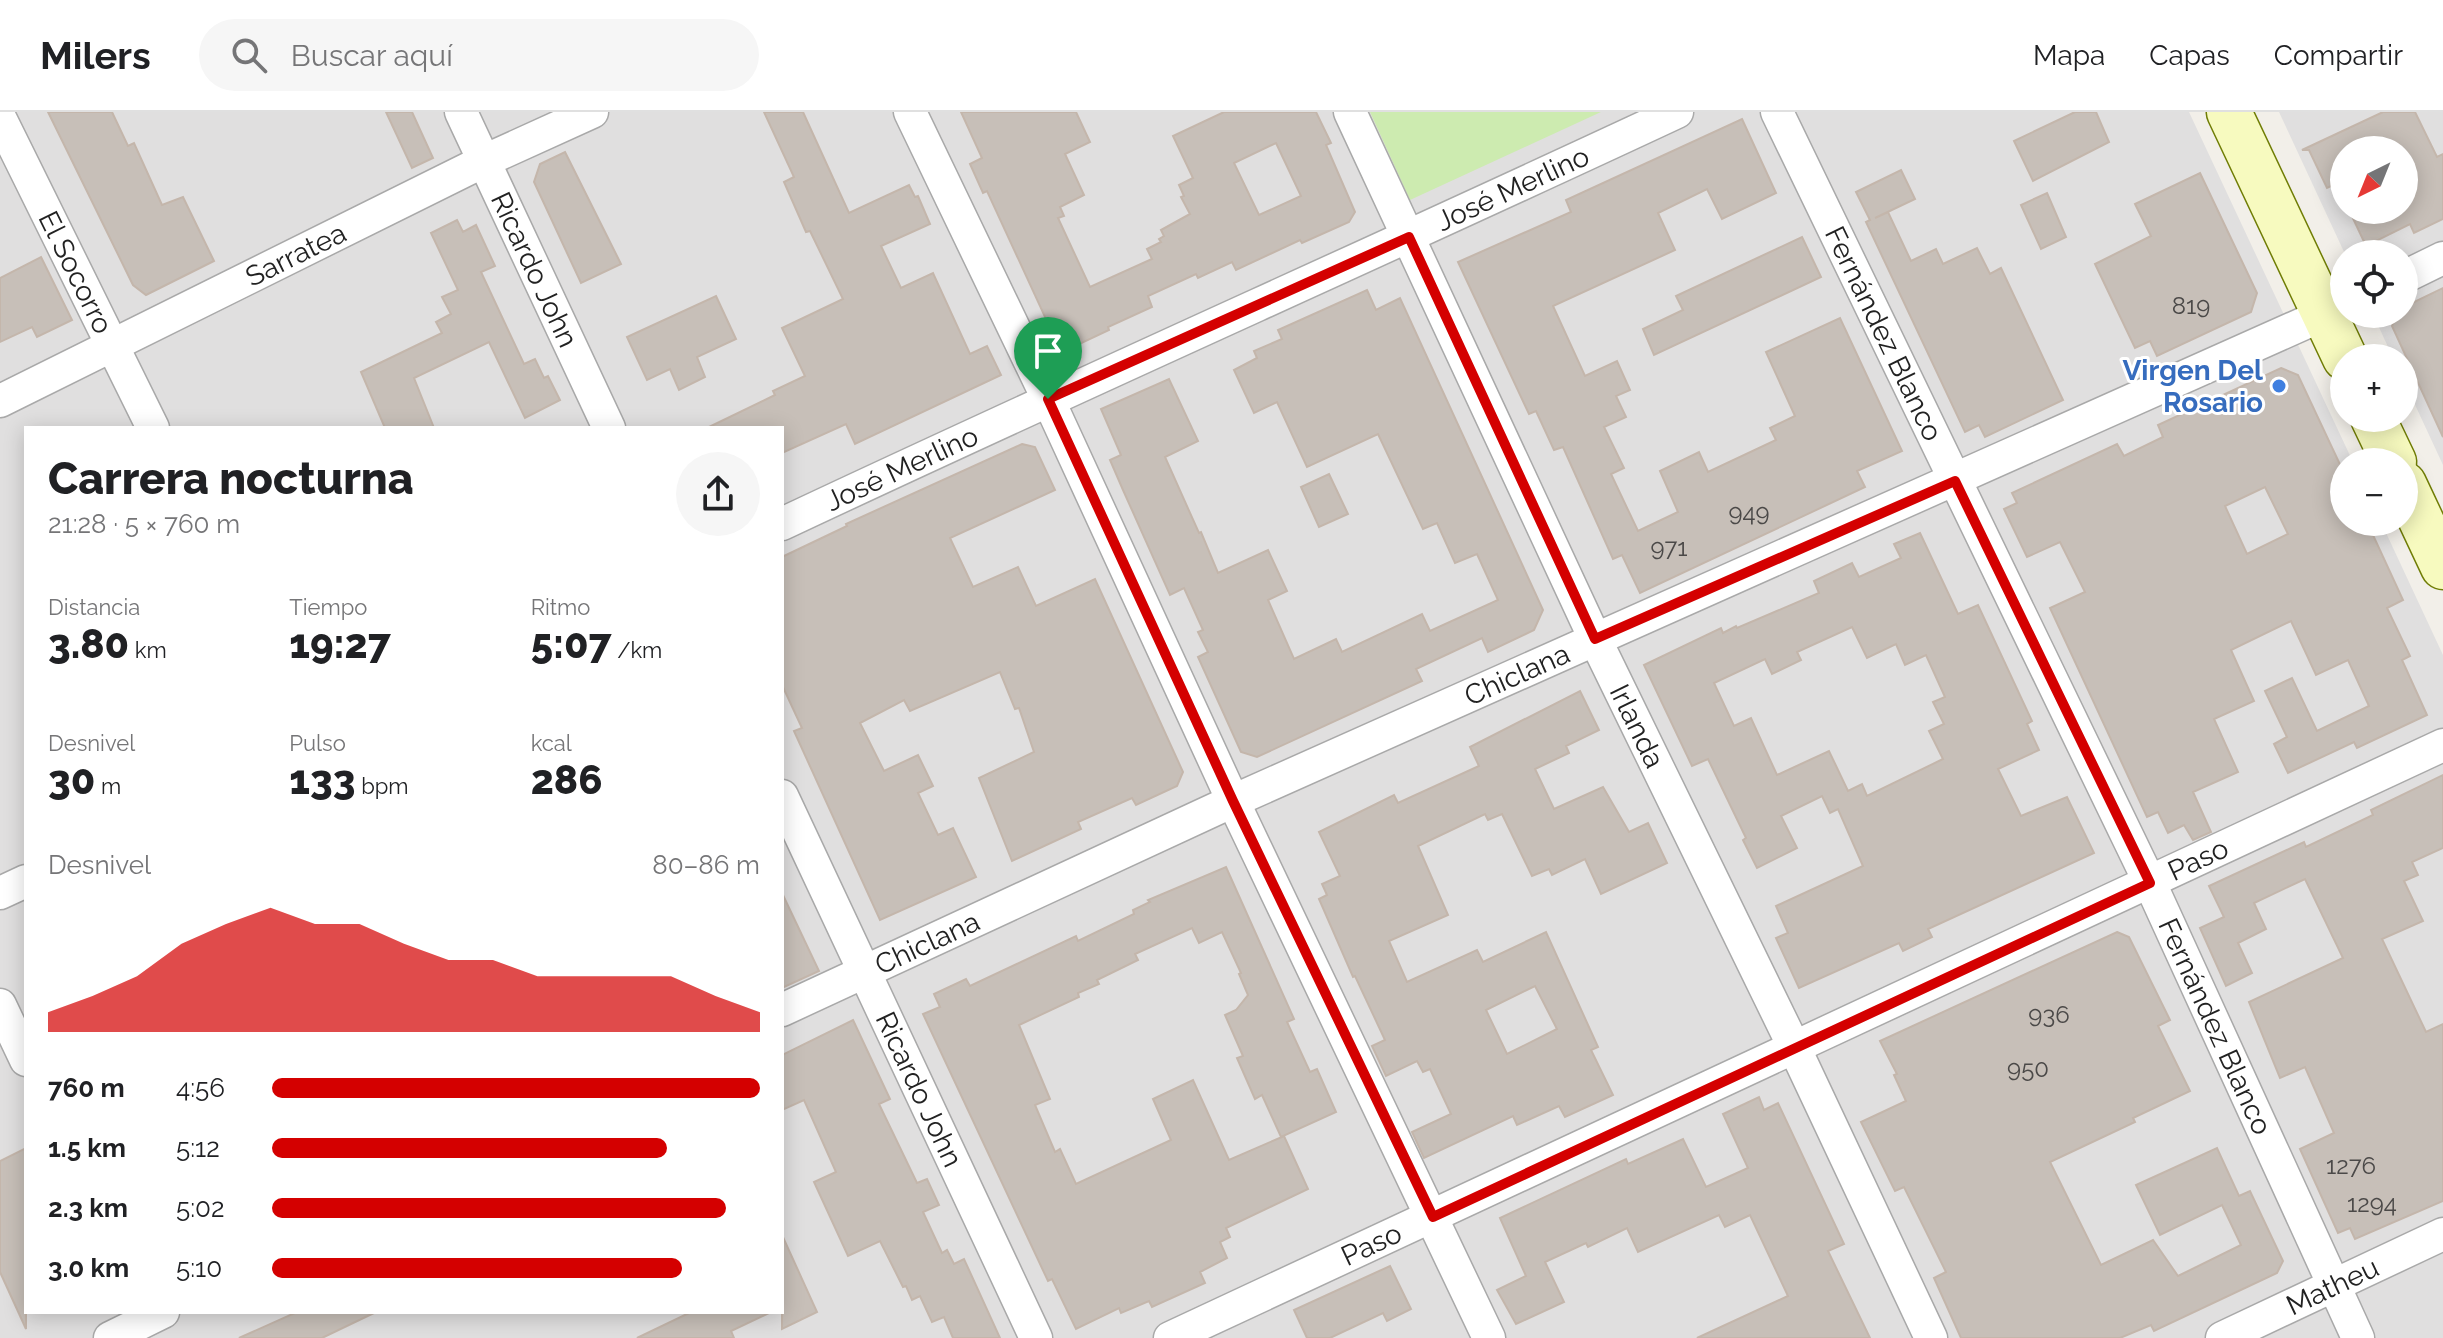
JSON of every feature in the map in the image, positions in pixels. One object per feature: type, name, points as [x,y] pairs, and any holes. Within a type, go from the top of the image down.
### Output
[{"type":"main road","points":[[2229,112],[2330,302]]},
{"type":"main road","points":[[2418,514],[2443,567]]},
{"type":"street","name":"Ricardo John","points":[[461,112],[608,426]]},
{"type":"street","name":"Sarratea","points":[[0,401],[484,161],[592,112]]},
{"type":"street","points":[[910,112],[1489,1338]]},
{"type":"street","name":"Irlanda","points":[[1350,112],[1595,639],[1795,1049],[1931,1338]]},
{"type":"street","name":"José Merlino","points":[[784,523],[1677,112]]},
{"type":"street","name":"Fernández Blanco","points":[[1777,112],[2150,883],[2358,1338]]},
{"type":"street","name":"El Socorro","points":[[0,118],[152,426]]},
{"type":"street","points":[[2418,270],[2443,258]]},
{"type":"street","name":"Chiclana","points":[[784,1009],[1233,801],[2330,312]]},
{"type":"street","name":"Paso","points":[[1170,1338],[2443,745]]},
{"type":"street","name":"Ricardo John","points":[[784,800],[1036,1338]]},
{"type":"street","points":[[0,893],[24,882]]},
{"type":"street","points":[[0,1005],[24,1056]]},
{"type":"street","name":"Matheu","points":[[2222,1338],[2443,1234]]},
{"type":"street","points":[[110,1338],[153,1320]]},
{"type":"shaded area","points":[[0,112],[2189,112],[2330,413],[2330,432],[2339,432],[2346,448],[2330,448],[2330,536],[2388,536],[2443,655],[2443,1338],[0,1338]]},
{"type":"shaded area","points":[[2279,112],[2443,112],[2443,465],[2418,411],[2418,344],[2387,344],[2379,328],[2418,328],[2418,240],[2338,240],[2331,224],[2418,224],[2418,136],[2330,136],[2330,222]]},
{"type":"green space","points":[[1370,112],[1601,112],[1410,200]]},
{"type":"building","points":[[48,112],[112,112],[128,146],[134,143],[162,205],[183,197],[214,261],[146,295],[133,285]]},
{"type":"building","points":[[386,112],[412,112],[433,158],[412,168]]},
{"type":"building","points":[[764,112],[803,112],[849,213],[909,185],[915,197],[918,196],[930,224],[881,246],[901,288],[933,273],[970,354],[987,346],[1001,375],[855,444],[846,424],[784,452],[784,426],[711,426],[775,395],[773,391],[805,376],[782,328],[843,299],[810,231],[806,232],[784,182],[794,177]]},
{"type":"building","points":[[961,112],[1076,112],[1090,142],[1065,154],[1084,195],[1060,207],[1064,216],[1058,218],[1090,287],[1152,259],[1147,249],[1161,242],[1159,239],[1164,236],[1161,230],[1190,214],[1179,185],[1193,178],[1173,136],[1224,112],[1316,112],[1331,143],[1326,145],[1355,212],[1349,222],[1302,243],[1300,240],[1236,270],[1232,262],[1148,296],[1152,307],[1071,348],[1057,343],[987,191],[983,193],[970,164],[982,158]],"holes":[[[1276,143],[1301,196],[1259,215],[1234,163]]]},
{"type":"building","points":[[2075,112],[2096,112],[2109,142],[2033,181],[2014,141]]},
{"type":"building","points":[[2383,112],[2415,112],[2437,157],[2443,154],[2443,219],[2414,233],[2410,224],[2418,224],[2418,136],[2332,136]]},
{"type":"building","points":[[1742,119],[1776,193],[1722,219],[1707,189],[1658,213],[1675,250],[1553,306],[1585,376],[1617,361],[1630,390],[1616,396],[1626,417],[1604,427],[1624,468],[1611,474],[1638,531],[1678,512],[1660,471],[1699,452],[1708,472],[1776,440],[1770,428],[1795,416],[1766,352],[1840,318],[1902,451],[1857,471],[1865,487],[1640,593],[1622,555],[1613,559],[1563,447],[1554,450],[1536,411],[1529,414],[1458,262],[1571,212],[1566,200]]},
{"type":"building","points":[[2330,137],[2330,187],[2327,188],[2309,150],[2302,150]]},
{"type":"building","points":[[565,152],[621,264],[581,283],[534,182],[540,164]]},
{"type":"building","points":[[1901,170],[1915,199],[1875,218],[1888,212],[1911,261],[1936,249],[1943,264],[1977,248],[1990,274],[2001,268],[2063,400],[1985,437],[1979,425],[1965,432],[1866,222],[1870,220],[1856,192]]},
{"type":"building","points":[[2200,173],[2257,293],[2251,312],[2157,356],[2150,341],[2135,348],[2095,264],[2151,236],[2135,204]]},
{"type":"building","points":[[2047,193],[2066,237],[2041,249],[2021,205]]},
{"type":"building","points":[[457,220],[463,232],[476,225],[495,266],[481,272],[524,364],[535,359],[560,400],[525,418],[489,342],[414,378],[433,426],[384,426],[361,372],[442,333],[436,322],[451,314],[442,297],[458,290],[431,233]]},
{"type":"building","points":[[2356,224],[2410,224],[2378,240],[2363,240]]},
{"type":"building","points":[[1802,237],[1821,277],[1654,355],[1643,329],[1683,310],[1676,296]]},
{"type":"building","points":[[41,257],[72,320],[37,337],[32,327],[0,342],[0,278]]},
{"type":"building","points":[[2443,288],[2443,437],[2418,383],[2418,344],[2400,344],[2393,328],[2418,328],[2418,300]]},
{"type":"building","points":[[1367,290],[1376,310],[1400,298],[1543,610],[1534,630],[1488,652],[1482,638],[1416,669],[1422,681],[1257,757],[1241,752],[1198,657],[1208,652],[1198,632],[1203,630],[1184,588],[1170,595],[1110,460],[1121,455],[1101,409],[1169,379],[1198,441],[1165,457],[1218,573],[1268,550],[1287,591],[1268,600],[1294,659],[1336,639],[1342,652],[1422,614],[1430,631],[1498,600],[1477,554],[1455,563],[1437,523],[1423,529],[1378,434],[1307,467],[1277,402],[1254,413],[1234,370],[1257,358],[1254,351],[1282,339],[1278,330]]},
{"type":"building","points":[[716,296],[736,339],[697,357],[705,377],[679,390],[670,369],[647,380],[627,337]]},
{"type":"building","points":[[2281,368],[2298,375],[2332,448],[2330,536],[2373,536],[2403,600],[2387,608],[2410,656],[2402,660],[2427,715],[2357,748],[2354,742],[2288,773],[2274,744],[2287,737],[2265,691],[2292,678],[2317,731],[2369,706],[2348,660],[2316,675],[2291,621],[2231,650],[2254,701],[2214,719],[2238,772],[2193,792],[2211,832],[2193,840],[2184,825],[2168,833],[2158,812],[2147,817],[2050,608],[2085,592],[2060,542],[2027,557],[2004,509],[2017,503],[2012,493],[2117,444],[2124,456],[2163,437],[2158,425]],"holes":[[[2265,487],[2288,534],[2247,554],[2225,506]]]},
{"type":"building","points":[[1022,444],[1035,447],[1055,490],[950,538],[973,587],[1018,567],[1036,606],[1095,579],[1183,772],[1177,786],[1136,805],[1132,798],[1078,822],[1081,829],[1012,861],[979,778],[1034,752],[1019,708],[1015,709],[1000,672],[910,711],[904,700],[860,723],[884,771],[918,755],[933,786],[918,793],[938,835],[953,828],[976,877],[880,920],[794,731],[802,728],[784,689],[784,556],[846,524]]},
{"type":"building","points":[[1329,474],[1348,514],[1319,527],[1301,487]]},
{"type":"building","points":[[1920,533],[1958,614],[1978,605],[2032,721],[2027,724],[2039,750],[1998,769],[2021,816],[2067,797],[2094,853],[1928,929],[1932,937],[1903,951],[1899,943],[1799,988],[1776,938],[1788,933],[1776,906],[1863,866],[1838,809],[1830,813],[1822,796],[1781,816],[1797,848],[1757,868],[1708,759],[1692,766],[1644,665],[1721,628],[1723,633],[1737,628],[1819,593],[1814,581],[1852,563],[1859,577],[1901,558],[1894,544]],"holes":[[[1852,627],[1867,658],[1896,644],[1905,665],[1926,655],[1945,697],[1933,702],[1944,724],[1929,731],[1943,759],[1867,796],[1862,784],[1848,791],[1829,751],[1777,775],[1751,718],[1734,726],[1714,683],[1765,659],[1772,674],[1801,660],[1797,652]]]},
{"type":"building","points":[[1580,691],[1599,730],[1566,746],[1569,753],[1535,769],[1554,809],[1603,787],[1629,832],[1648,823],[1667,863],[1601,894],[1585,859],[1552,875],[1549,869],[1532,876],[1502,814],[1488,820],[1485,814],[1418,846],[1448,915],[1389,941],[1407,982],[1477,950],[1483,962],[1546,932],[1598,1047],[1591,1050],[1613,1095],[1565,1117],[1559,1106],[1517,1125],[1513,1116],[1424,1158],[1412,1132],[1451,1114],[1430,1069],[1423,1072],[1417,1061],[1386,1076],[1372,1046],[1385,1040],[1319,899],[1327,895],[1322,884],[1340,876],[1319,832],[1394,795],[1398,803],[1479,766],[1470,747]],"holes":[[[1535,986],[1557,1029],[1507,1054],[1486,1010]]]},
{"type":"building","points":[[2443,775],[2443,848],[2412,862],[2418,875],[2404,881],[2423,921],[2382,939],[2426,1032],[2443,1024],[2443,1201],[2355,1239],[2350,1228],[2338,1233],[2300,1149],[2334,1133],[2305,1067],[2280,1078],[2249,1002],[2343,958],[2305,879],[2254,903],[2266,929],[2238,943],[2252,973],[2226,986],[2200,928],[2224,917],[2209,886],[2304,842],[2306,847],[2373,815],[2371,810]]},
{"type":"building","points":[[1226,867],[1294,1019],[1287,1022],[1310,1072],[1317,1069],[1336,1112],[1281,1137],[1262,1095],[1255,1099],[1237,1058],[1243,1056],[1225,1015],[1236,1010],[1248,995],[1222,932],[1199,943],[1192,928],[1135,954],[1138,960],[1097,980],[1099,984],[1078,993],[1079,997],[1019,1025],[1050,1099],[1035,1105],[1055,1152],[1060,1149],[1076,1184],[1171,1140],[1153,1099],[1193,1080],[1229,1160],[1284,1136],[1308,1189],[1226,1228],[1230,1237],[1220,1242],[1227,1258],[1200,1272],[1205,1283],[1152,1307],[1149,1301],[1121,1313],[1119,1308],[1076,1329],[1052,1279],[1048,1281],[923,1014],[940,1007],[934,994],[966,979],[970,986],[1076,936],[1078,941],[1134,914],[1133,910],[1150,902],[1148,900]]},
{"type":"building","points":[[784,897],[819,971],[784,987]]},
{"type":"building","points":[[2117,932],[2129,937],[2170,1020],[2158,1026],[2190,1091],[2133,1118],[2135,1122],[2050,1162],[2101,1265],[2153,1240],[2178,1276],[2241,1245],[2222,1205],[2160,1235],[2136,1185],[2217,1148],[2239,1196],[2250,1191],[2283,1261],[2277,1273],[2154,1331],[2151,1325],[2120,1338],[1961,1338],[1934,1278],[1946,1272],[1904,1187],[1895,1191],[1861,1122],[1906,1101],[1894,1075],[1897,1074],[1880,1041]]},
{"type":"building","points":[[853,1020],[890,1099],[879,1104],[917,1183],[927,1179],[939,1205],[923,1212],[942,1253],[947,1250],[954,1264],[964,1259],[1000,1338],[953,1338],[944,1317],[932,1322],[920,1296],[912,1300],[906,1286],[903,1287],[880,1241],[848,1256],[814,1182],[836,1172],[804,1100],[784,1109],[784,1054]]},
{"type":"building","points":[[1759,1097],[1764,1110],[1778,1103],[1844,1244],[1828,1251],[1870,1338],[1697,1338],[1788,1296],[1750,1215],[1725,1227],[1719,1215],[1638,1252],[1627,1228],[1588,1247],[1586,1243],[1545,1262],[1564,1302],[1516,1324],[1497,1290],[1526,1276],[1500,1218],[1626,1159],[1628,1164],[1683,1139],[1706,1187],[1748,1168],[1723,1114]]},
{"type":"building","points":[[24,1149],[26,1329],[0,1272],[0,1161]]},
{"type":"building","points":[[784,1239],[817,1312],[782,1329],[784,1314]]},
{"type":"building","points":[[1390,1266],[1411,1309],[1387,1321],[1383,1313],[1330,1338],[1307,1338],[1294,1310]]},
{"type":"building","points":[[293,1314],[372,1314],[322,1338],[239,1338]]},
{"type":"building","points":[[687,1314],[767,1314],[731,1331],[734,1338],[637,1338]]},
{"type":"place","name":"Virgen Del Rosario","points":[[2279,386]]},
{"type":"route","points":[[1409,237],[1595,639],[1955,481],[2150,883],[1433,1217],[1233,801],[1048,399],[1409,237]]}]
